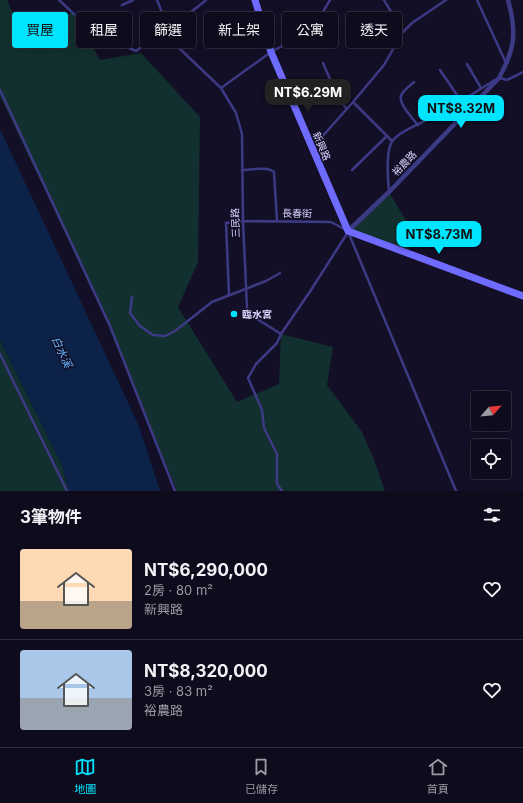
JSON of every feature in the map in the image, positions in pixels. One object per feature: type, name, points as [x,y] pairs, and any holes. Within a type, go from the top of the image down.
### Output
[{"type":"street","name":"新興路","points":[[255,0],[271,52],[348,231]]},
{"type":"street","name":"裕農路","points":[[348,231],[499,78],[506,65],[514,38],[514,19],[508,0]]},
{"type":"street","points":[[348,231],[523,296]]},
{"type":"lane","points":[[59,0],[82,20],[82,26],[87,34],[116,38],[129,48],[136,51],[140,48]]},
{"type":"lane","points":[[122,6],[133,0]]},
{"type":"lane","name":"三民路","points":[[157,0],[162,12]]},
{"type":"lane","points":[[192,12],[206,0]]},
{"type":"lane","points":[[221,88],[271,52],[295,39],[318,20],[330,0]]},
{"type":"lane","points":[[384,0],[403,32]]},
{"type":"lane","points":[[312,147],[347,109],[384,65],[403,32],[440,1],[446,0]]},
{"type":"lane","points":[[477,0],[506,65]]},
{"type":"lane","name":"三民路","points":[[179,48],[221,88],[236,113],[242,134],[243,221],[247,308],[254,317],[281,334]]},
{"type":"lane","points":[[323,63],[339,100],[347,109]]},
{"type":"lane","points":[[467,64],[481,88]]},
{"type":"lane","points":[[440,70],[461,101]]},
{"type":"lane","points":[[388,192],[388,162],[392,141],[398,135],[461,101],[499,78],[507,80],[523,72]]},
{"type":"lane","points":[[414,82],[400,98],[401,102],[418,125]]},
{"type":"lane","points":[[0,90],[110,326],[175,491]]},
{"type":"lane","points":[[353,102],[392,141]]},
{"type":"lane","points":[[352,170],[387,136]]},
{"type":"lane","points":[[242,170],[266,169],[274,172],[277,221]]},
{"type":"lane","name":"長春街","points":[[228,295],[226,223],[243,221],[332,222],[348,231]]},
{"type":"lane","points":[[282,491],[277,484],[277,454],[264,428],[262,410],[248,378],[256,364],[277,343],[281,334],[348,231]]},
{"type":"lane","points":[[348,231],[456,491]]},
{"type":"lane","points":[[132,297],[130,313],[140,326],[153,335],[165,336],[175,331],[212,302],[266,281],[280,273]]},
{"type":"lane","points":[[0,354],[67,491]]},
{"type":"green space","points":[[0,0],[7,0],[12,12],[12,48],[68,48],[68,14],[73,13],[76,18],[76,48],[93,48],[100,60],[141,53],[200,117],[198,262],[178,307],[237,402],[279,384],[281,334],[333,347],[327,385],[362,432],[385,491],[177,491],[100,306],[0,96]]},
{"type":"green space","points":[[389,192],[417,239],[406,253],[350,231]]},
{"type":"green space","points":[[0,340],[62,465],[69,491],[0,491]]},
{"type":"water","name":"白水溪","points":[[0,129],[139,426],[160,491],[69,491],[62,465],[0,340]]},
{"type":"place","name":"臨水宮","points":[[234,314]]}]
